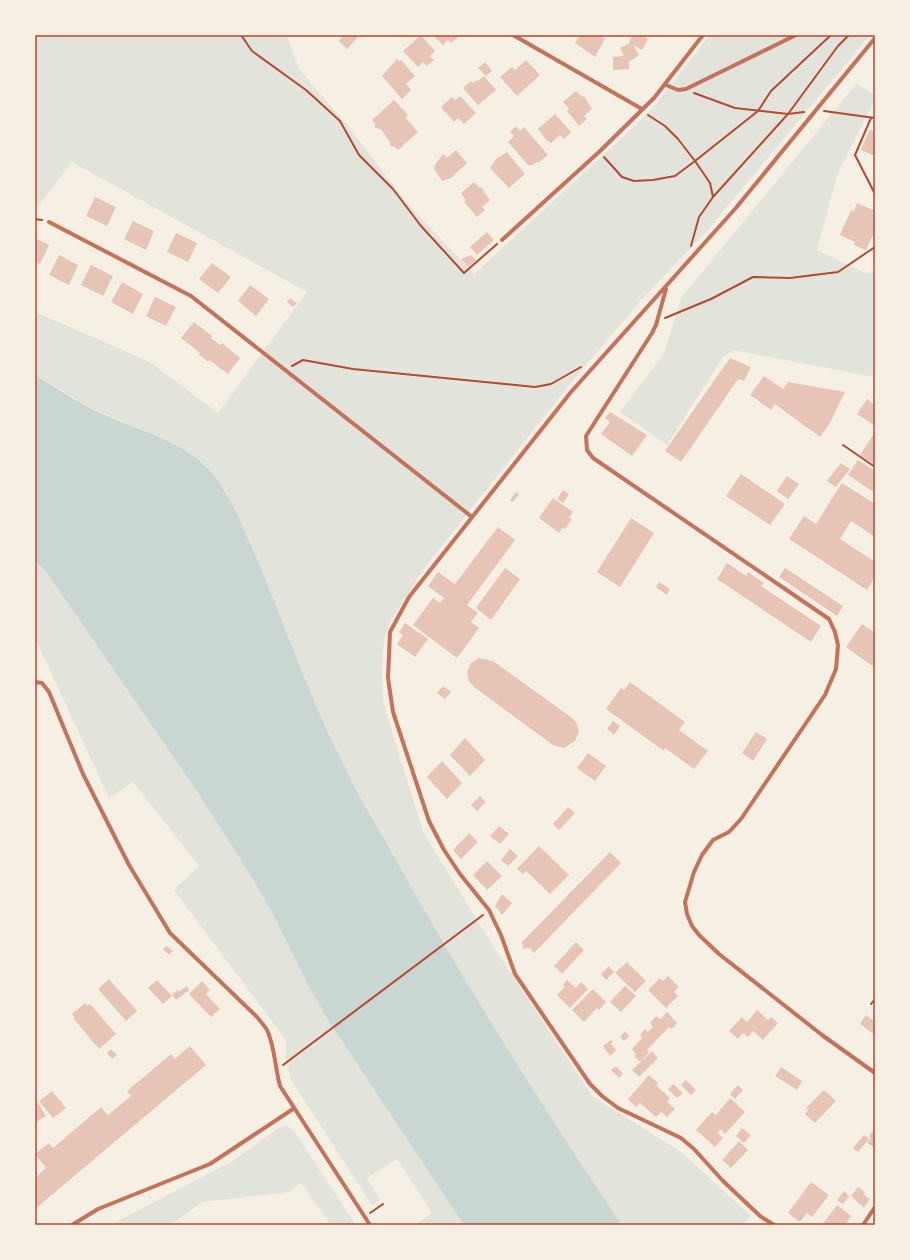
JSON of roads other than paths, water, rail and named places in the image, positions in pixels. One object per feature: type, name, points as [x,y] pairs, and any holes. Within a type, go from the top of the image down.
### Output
[{"type":"street","points":[[513,35],[642,110]]},
{"type":"street","points":[[502,240],[599,152],[642,110],[666,85],[702,35]]},
{"type":"street","points":[[666,85],[678,90],[686,89],[796,35]]},
{"type":"street","points":[[774,1225],[760,1216],[723,1181],[694,1149],[681,1138],[618,1108],[602,1096],[590,1084],[515,974],[490,910],[460,874],[444,850],[429,821],[393,712],[387,659],[390,632],[400,611],[409,597],[472,516],[571,392],[667,287],[735,209],[875,38]]},
{"type":"street","points":[[49,222],[191,296],[472,516]]},
{"type":"street","points":[[667,287],[656,325],[586,436],[586,450],[594,458],[701,533],[829,619],[835,632],[838,645],[836,669],[825,695],[741,819],[729,832],[713,840],[702,855],[688,890],[685,902],[687,914],[692,926],[699,935],[719,954],[822,1035],[875,1072]]},
{"type":"street","points":[[35,682],[42,683],[49,692],[83,774],[128,866],[170,933],[257,1017],[266,1030],[272,1045],[275,1069],[280,1086],[293,1109],[370,1225]]},
{"type":"street","points":[[72,1225],[98,1209],[210,1164],[293,1109]]},
{"type":"street","points":[[863,1225],[875,1207]]}]
